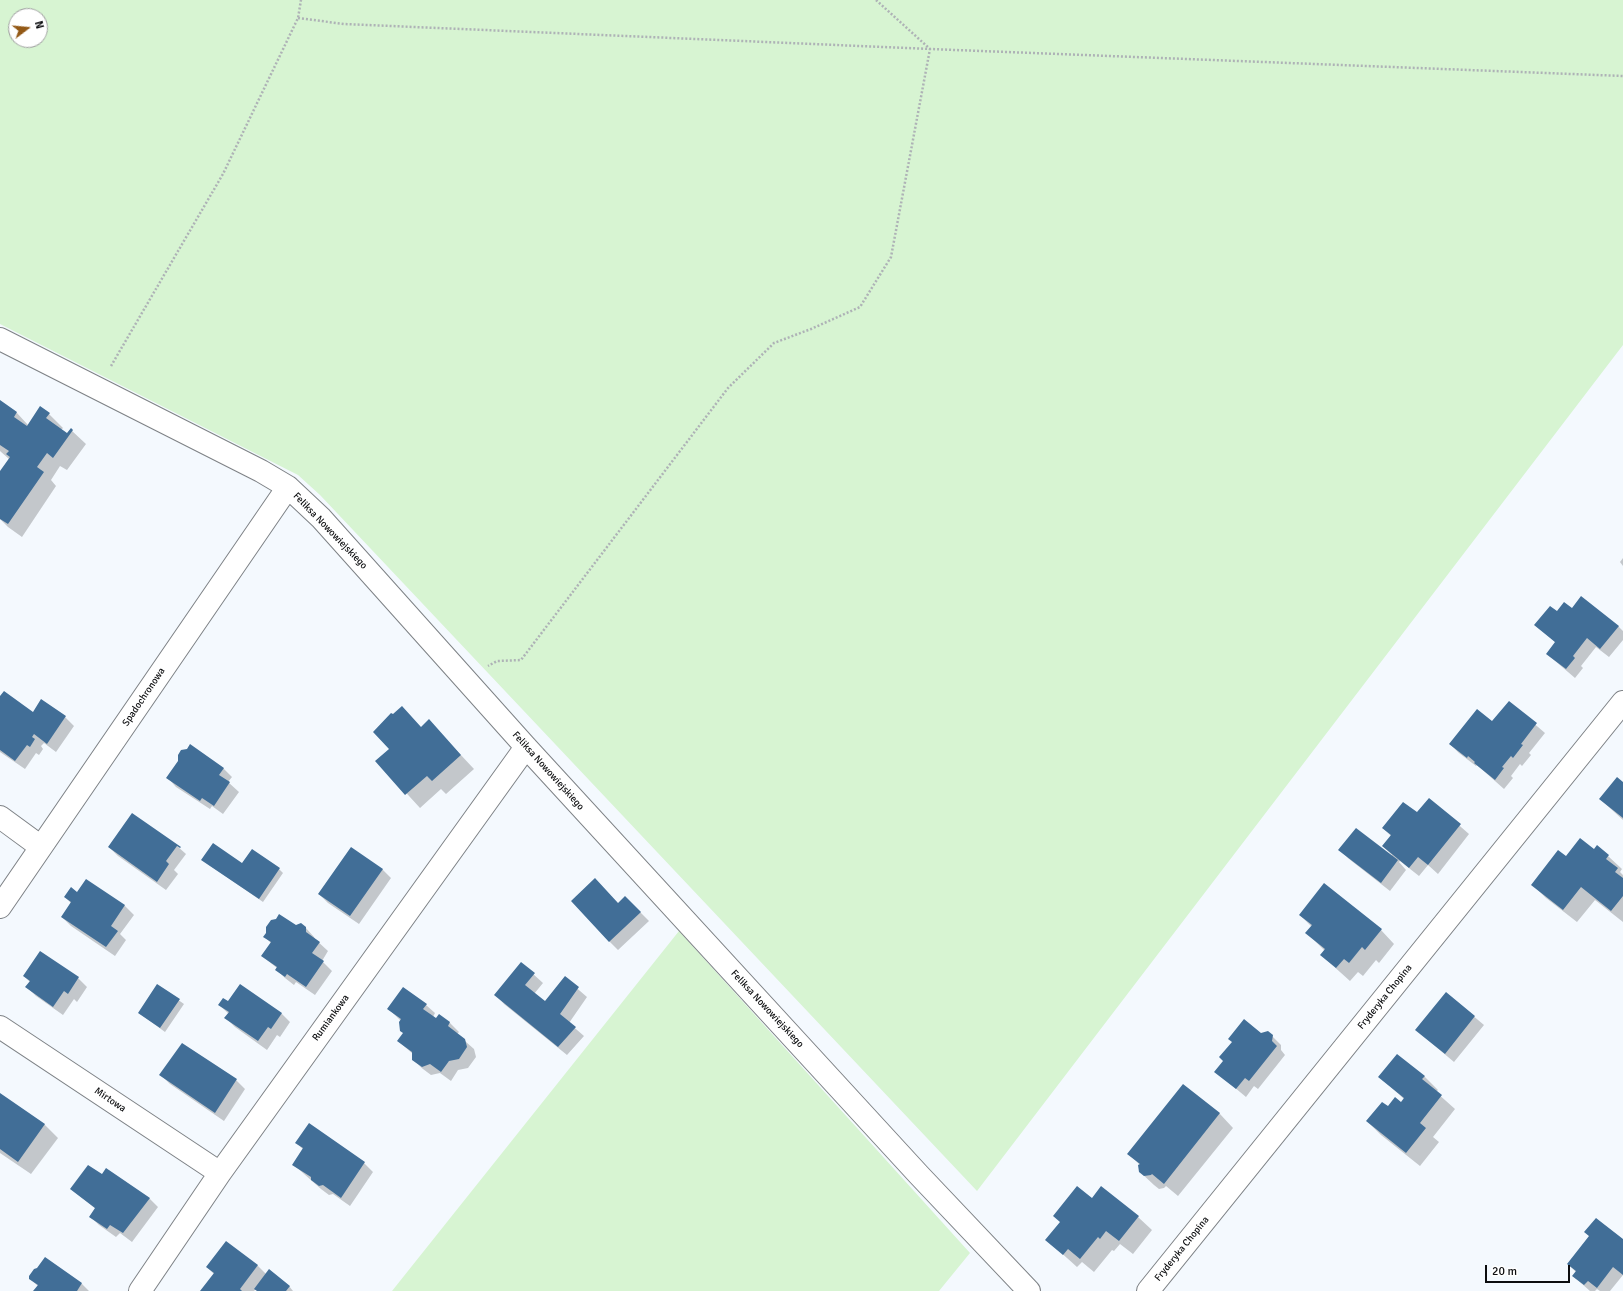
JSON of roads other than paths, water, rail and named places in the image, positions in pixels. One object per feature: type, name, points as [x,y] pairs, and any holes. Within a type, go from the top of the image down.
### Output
[{"type":"street","name":"Feliksa Nowowiejskiego","points":[[0,339],[261,471],[288,487],[321,518],[526,747],[919,1175],[1028,1291]]},
{"type":"street","name":"Spadochronowa","points":[[0,906],[288,487]]},
{"type":"street","name":"Fryderyka Chopina","points":[[1148,1291],[1622,706]]},
{"type":"street","name":"Rumiankowa","points":[[140,1291],[220,1173],[526,747]]},
{"type":"street","points":[[0,816],[41,847]]},
{"type":"street","name":"Mirtowa","points":[[0,1027],[220,1173]]}]
